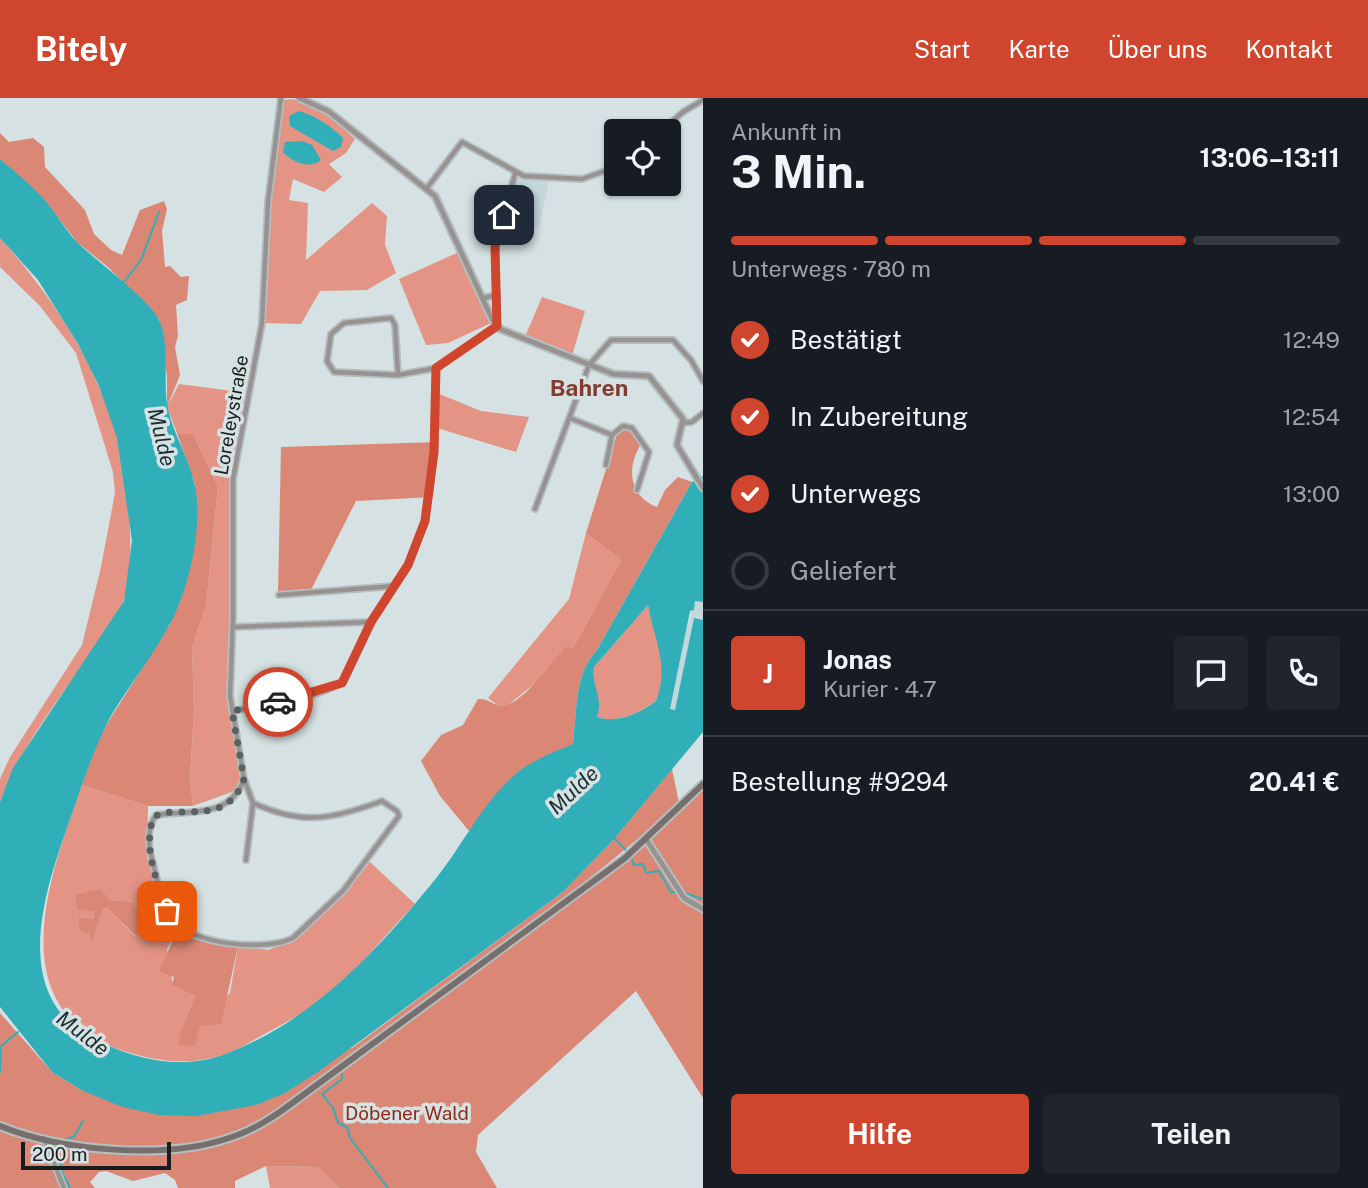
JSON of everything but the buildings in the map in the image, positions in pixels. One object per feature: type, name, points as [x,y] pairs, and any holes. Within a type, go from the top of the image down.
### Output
[{"type":"main road","points":[[0,1126],[44,1138],[120,1148],[169,1149],[215,1142],[254,1128],[291,1104],[625,858],[703,784]]},
{"type":"street","name":"Loreleystraße","points":[[246,860],[253,803],[244,779],[229,680],[233,627],[233,468],[262,323],[268,202],[281,98]]},
{"type":"street","points":[[299,98],[328,111],[363,142],[427,188],[442,206],[483,298],[497,326],[504,332],[613,374],[649,376],[681,415],[684,423],[677,445],[703,488]]},
{"type":"street","points":[[675,119],[703,100]]},
{"type":"street","points":[[427,188],[462,142],[482,151],[515,174],[556,179],[595,176],[604,172]]},
{"type":"street","points":[[497,326],[495,247],[515,174]]},
{"type":"street","points":[[483,298],[497,295]]},
{"type":"street","points":[[398,375],[395,325],[391,318],[344,323],[331,334],[327,361],[334,372],[398,375],[436,368],[497,326]]},
{"type":"street","points":[[535,509],[589,365],[611,340],[673,340],[691,360],[703,381]]},
{"type":"street","points":[[232,711],[312,694],[342,683],[371,622],[414,552],[429,503],[434,452],[436,368]]},
{"type":"street","points":[[684,423],[703,413]]},
{"type":"street","points":[[569,417],[612,435]]},
{"type":"street","points":[[606,466],[612,435],[628,426],[649,452],[637,490]]},
{"type":"street","points":[[279,595],[394,586]]},
{"type":"street","points":[[233,627],[371,622]]},
{"type":"street","points":[[244,779],[237,794],[220,807],[194,813],[156,815],[150,831],[150,857],[167,911],[180,927],[199,938],[257,945],[284,943],[293,938],[343,891],[399,816],[397,810],[382,801],[332,817],[306,819],[279,814],[253,803]]},
{"type":"street","points":[[646,839],[679,891],[703,909]]},
{"type":"street","points":[[44,1138],[64,1188]]},
{"type":"shaded area","points":[[292,99],[322,110],[355,139],[346,153],[329,164],[342,177],[324,192],[293,179],[289,200],[308,203],[306,260],[372,203],[387,216],[385,245],[396,273],[367,290],[320,291],[301,324],[262,323],[271,179],[281,106],[284,100]]},
{"type":"shaded area","points":[[516,179],[549,181],[539,227],[505,219]]},
{"type":"shaded area","points":[[0,238],[37,283],[70,331],[108,409],[119,446],[128,510],[130,571],[122,604],[26,749],[0,802],[0,779],[10,757],[82,645],[115,493],[113,472],[76,353],[40,306],[0,267]]},
{"type":"shaded area","points":[[459,252],[491,323],[448,343],[426,345],[399,279]]},
{"type":"shaded area","points":[[542,297],[585,311],[572,356],[525,337]]},
{"type":"shaded area","points":[[179,384],[248,393],[232,476],[234,628],[230,706],[243,788],[193,806],[190,778],[194,711],[192,647],[206,606],[218,487],[193,434],[177,433],[167,407]]},
{"type":"shaded area","points":[[437,393],[481,411],[529,417],[516,452],[437,428]]},
{"type":"shaded area","points":[[586,533],[621,560],[573,648],[565,646],[541,678],[507,706],[499,706],[488,698],[569,599]]},
{"type":"shaded area","points":[[695,600],[703,602],[703,620],[694,618],[675,710],[670,710],[678,659]]},
{"type":"shaded area","points":[[648,605],[662,664],[656,701],[628,716],[612,719],[597,717],[599,705],[594,667]]},
{"type":"shaded area","points":[[82,785],[148,806],[147,858],[169,918],[177,931],[167,949],[173,985],[195,996],[182,1027],[179,1045],[230,993],[238,946],[268,950],[296,940],[370,862],[415,904],[342,982],[314,1005],[287,1022],[226,1054],[212,1058],[171,1061],[144,1057],[117,1049],[81,1028],[58,1001],[46,969],[44,934],[48,896]],"holes":[[[110,900],[133,902],[146,923],[135,936],[107,908],[103,909],[92,942],[89,934],[79,930],[80,917],[93,919],[94,910]]]},
{"type":"shaded area","points":[[266,1166],[318,1167],[339,1188],[270,1188]]},
{"type":"green space","points":[[0,133],[9,142],[33,138],[44,147],[45,167],[85,210],[94,234],[111,250],[122,255],[140,210],[164,201],[167,209],[162,231],[165,267],[170,266],[181,277],[189,276],[187,300],[176,305],[178,336],[175,347],[180,375],[167,407],[167,376],[159,319],[109,268],[77,242],[44,200],[0,159]]},
{"type":"green space","points":[[627,428],[641,444],[633,462],[632,472],[636,489],[648,502],[657,507],[665,490],[678,477],[692,482],[584,670],[578,694],[573,744],[520,771],[469,831],[440,796],[421,761],[441,735],[463,725],[478,699],[501,706],[512,703],[538,680],[565,646],[573,648],[621,560],[586,533],[617,434]]},
{"type":"green space","points":[[177,433],[193,434],[218,487],[206,606],[192,647],[194,711],[190,778],[193,806],[148,806],[82,785],[97,742],[170,624],[195,484]]},
{"type":"green space","points":[[438,442],[433,497],[356,501],[311,590],[278,592],[281,447]]},
{"type":"green space","points":[[672,769],[679,803],[644,834],[534,921],[313,1085],[257,1121],[212,1139],[151,1147],[119,1147],[55,1139],[0,1122],[0,1013],[52,1072],[83,1091],[352,1048],[563,892],[615,838]]},
{"type":"green space","name":"Döbener Wald","points":[[703,788],[703,1098],[636,991],[478,1135],[476,1152],[497,1188],[339,1188],[318,1167],[266,1166],[235,1181],[235,1188],[178,1188],[175,1180],[165,1173],[133,1181],[106,1171],[99,1172],[90,1182],[95,1188],[0,1188],[0,1129],[21,1136],[77,1146],[169,1151],[224,1143],[267,1124],[585,892],[643,846]]},
{"type":"green space","points":[[100,889],[110,900],[133,902],[146,923],[136,936],[107,908],[103,909],[92,943],[89,934],[79,930],[79,917],[93,919],[94,911],[77,909],[75,895]]},
{"type":"green space","points":[[177,931],[238,946],[221,1024],[200,1026],[195,1046],[178,1045],[182,1027],[195,996],[172,985],[174,977],[159,971]]},
{"type":"water","points":[[299,111],[318,119],[338,133],[343,138],[341,147],[333,151],[290,126],[289,116]]},
{"type":"water","points":[[302,141],[312,145],[321,160],[307,165],[301,164],[283,152],[285,142]]},
{"type":"water","name":"Mulde","points":[[0,159],[42,197],[77,242],[134,291],[159,320],[165,342],[168,409],[196,490],[196,532],[192,562],[183,592],[172,620],[111,716],[99,741],[59,851],[43,914],[40,945],[43,975],[53,1002],[72,1025],[102,1043],[132,1055],[180,1062],[228,1053],[289,1022],[317,1002],[368,955],[437,877],[486,806],[509,780],[534,761],[573,744],[578,694],[584,670],[692,482],[703,476],[703,602],[695,601],[694,610],[690,611],[670,709],[675,710],[694,618],[703,620],[703,732],[615,838],[563,892],[318,1072],[285,1093],[256,1105],[196,1116],[159,1115],[123,1107],[83,1091],[52,1072],[0,1007],[0,802],[13,768],[124,601],[132,541],[117,438],[99,386],[78,344],[38,280],[0,238]],"holes":[[[648,605],[661,664],[662,676],[656,701],[628,716],[612,719],[597,717],[599,704],[594,667]]]},
{"type":"waterway","points":[[123,283],[141,260],[159,212]]},
{"type":"waterway","points":[[613,837],[629,853],[634,865],[643,864],[646,873],[659,871],[671,892],[676,892]]},
{"type":"waterway","points":[[681,892],[703,899]]},
{"type":"waterway","points":[[0,1072],[1,1046],[18,1032]]},
{"type":"waterway","points":[[342,1074],[342,1079],[322,1094],[333,1108],[338,1123],[347,1127],[350,1138],[388,1188]]},
{"type":"waterway","points":[[68,1138],[74,1137],[83,1121]]},
{"type":"waterway","points":[[65,1154],[67,1150]]},
{"type":"waterway","points":[[61,1162],[60,1168],[70,1188]]},
{"type":"way so far","points":[[167,911],[150,857],[153,818],[161,814],[207,811],[232,800],[242,787],[244,779],[232,711],[278,702]]},
{"type":"district","name":"Bahren","points":[[589,387]]},
{"type":"route","points":[[278,702],[342,683],[352,667],[371,622],[408,565],[425,521],[430,492],[436,368],[497,326],[495,247],[504,215]]}]
